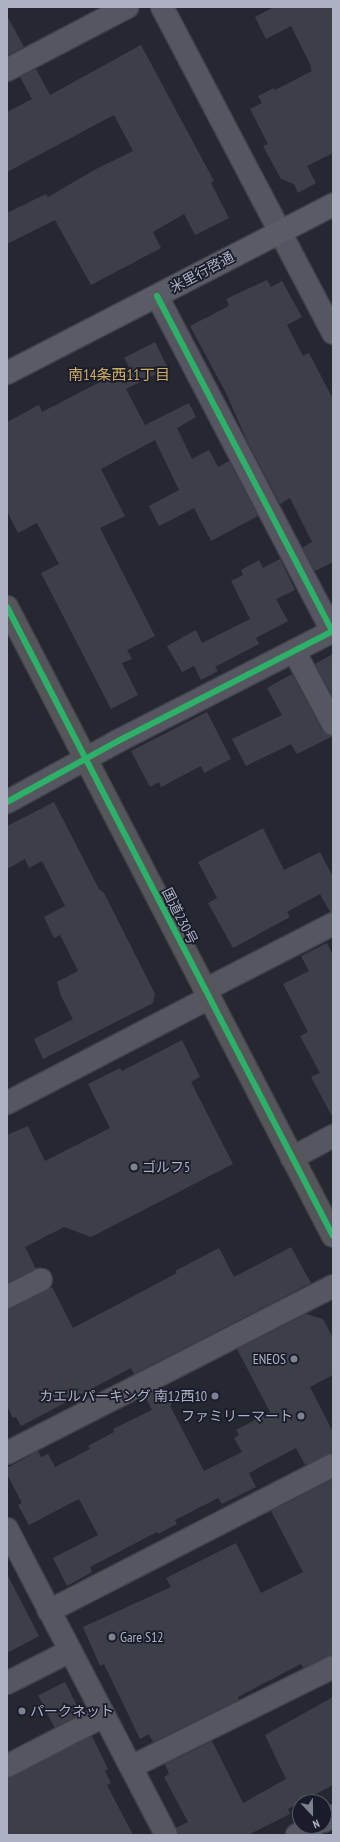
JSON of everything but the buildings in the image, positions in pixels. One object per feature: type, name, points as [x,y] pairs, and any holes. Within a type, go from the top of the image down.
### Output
[{"type":"highway","name":"国道230号","points":[[7,607],[333,1236]]},
{"type":"street","points":[[7,70],[127,7]]},
{"type":"street","points":[[162,7],[333,333]]},
{"type":"street","name":"米里行啓通","points":[[7,373],[333,204]]},
{"type":"street","points":[[7,802],[85,759],[332,631],[157,296]]},
{"type":"street","points":[[294,651],[333,724]]},
{"type":"street","points":[[7,1103],[333,924]]},
{"type":"street","points":[[292,1158],[333,1136]]},
{"type":"street","points":[[7,1297],[41,1280]]},
{"type":"street","points":[[7,1453],[333,1286]]},
{"type":"street","points":[[49,1611],[333,1465]]},
{"type":"street","points":[[7,1530],[166,1835]]},
{"type":"street","points":[[7,1683],[70,1651]]},
{"type":"street","points":[[131,1767],[333,1666]]},
{"type":"street","points":[[7,1766],[104,1716]]},
{"type":"cycle path","points":[[157,296],[332,631]]},
{"type":"cycle path","points":[[7,607],[333,1236]]},
{"type":"cycle path","points":[[7,802],[118,741],[333,631]]},
{"type":"place","name":"ゴルフ5","points":[[134,1167]]},
{"type":"place","name":"ENEOS","points":[[294,1359]]},
{"type":"place","name":"カエルパーキング 南12西10","points":[[215,1396]]},
{"type":"place","name":"ファミリーマート","points":[[301,1416]]},
{"type":"place","name":"Gare S12","points":[[112,1637]]},
{"type":"place","name":"パークネット","points":[[22,1711]]},
{"type":"district","name":"南14条西11丁目","points":[[119,375]]}]
